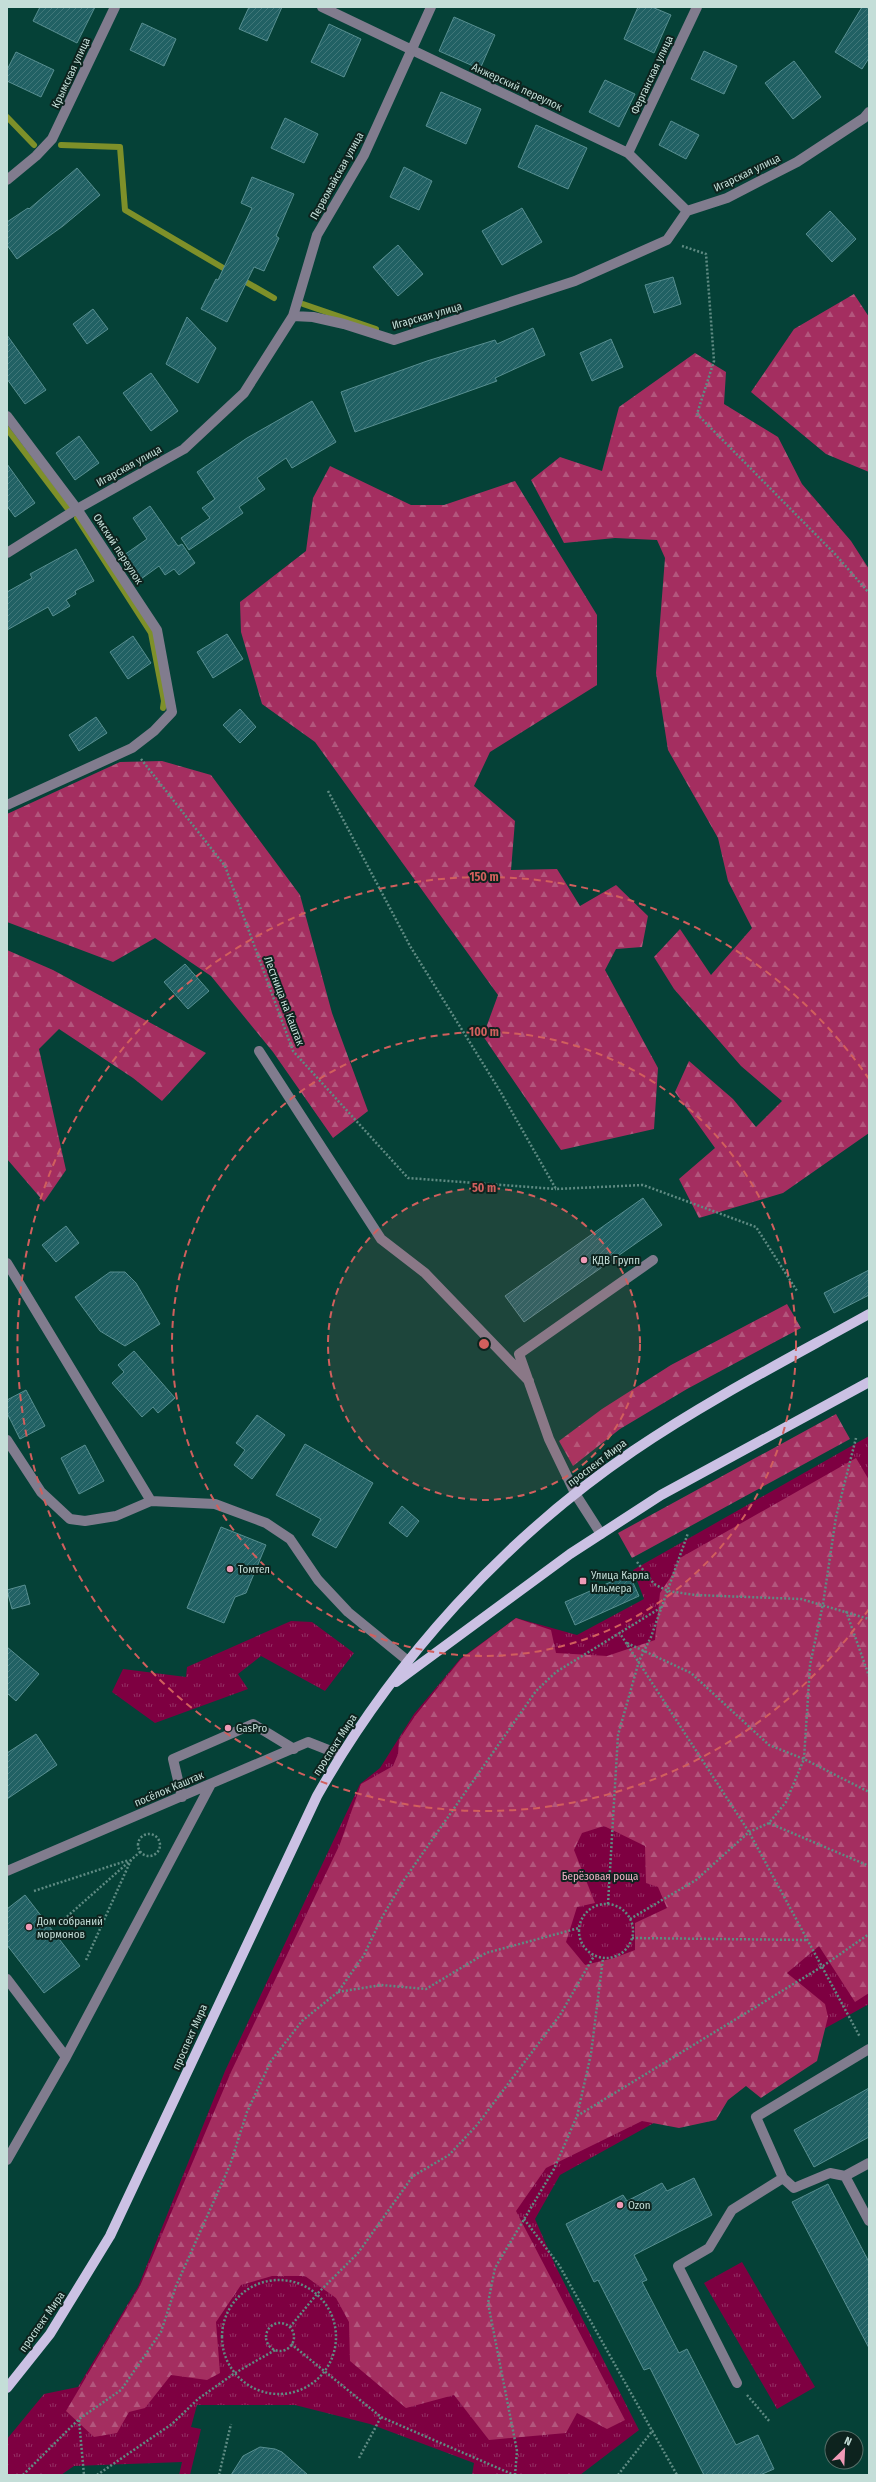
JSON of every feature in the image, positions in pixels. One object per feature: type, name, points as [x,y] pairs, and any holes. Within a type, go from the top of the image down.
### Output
[{"type":"main road","name":"проспект Мира","points":[[7,2388],[50,2334],[110,2236],[235,1967],[317,1796],[341,1755],[408,1661],[499,1560],[545,1518],[632,1452],[701,1407],[869,1315]]},
{"type":"main road","name":"проспект Мира","points":[[386,1690],[522,1588],[660,1495],[869,1382]]},
{"type":"street","name":"Крымская улица","points":[[7,180],[45,148],[58,129],[115,7]]},
{"type":"street","name":"Анжерский переулок","points":[[322,7],[628,153],[687,211]]},
{"type":"street","name":"Первомайская улица","points":[[293,316],[317,235],[364,155],[431,7]]},
{"type":"street","name":"Ферганская улица","points":[[628,153],[697,7]]},
{"type":"street","name":"Игарская улица","points":[[687,211],[726,198],[741,191],[797,162],[867,119]]},
{"type":"street","points":[[667,240],[687,211]]},
{"type":"street","name":"Игарская улица","points":[[7,553],[77,509],[184,449],[244,393],[293,316],[313,317],[344,324],[394,340],[576,281],[667,240]]},
{"type":"street","name":"Омский переулок","points":[[7,416],[77,509],[157,630],[172,712],[154,731],[132,748]]},
{"type":"street","points":[[7,804],[132,748]]},
{"type":"street","points":[[259,1051],[382,1239],[425,1273],[529,1381]]},
{"type":"street","points":[[601,1534],[576,1495],[549,1438],[519,1354],[653,1260]]},
{"type":"street","points":[[7,1263],[151,1501]]},
{"type":"street","points":[[7,1440],[41,1492],[70,1519],[85,1521],[116,1516],[151,1501],[215,1504],[266,1523],[290,1539],[318,1580],[348,1612],[408,1661]]},
{"type":"street","points":[[182,1797],[174,1759],[253,1724],[294,1749]]},
{"type":"street","name":"посёлок Каштак","points":[[7,1871],[308,1742],[341,1755]]},
{"type":"street","points":[[7,2160],[66,2057],[211,1784]]},
{"type":"street","points":[[7,1979],[66,2057]]},
{"type":"street","points":[[868,2050],[756,2118],[783,2178],[794,2188],[830,2173],[845,2176],[869,2163]]},
{"type":"street","points":[[845,2176],[869,2221]]},
{"type":"street","points":[[737,2383],[678,2266],[709,2248],[732,2210],[783,2178]]},
{"type":"path","points":[[667,240],[706,254],[714,361],[697,414],[835,554],[869,593]]},
{"type":"path","name":"Лестница на Каштак","points":[[132,748],[225,866],[293,1050],[408,1178],[556,1189],[643,1185],[756,1228],[797,1291]]},
{"type":"path","points":[[328,791],[410,946],[500,1091],[556,1189]]},
{"type":"path","points":[[630,1919],[696,1880],[749,1832],[769,1823],[786,1802],[804,1758],[810,1664],[823,1604],[836,1517],[856,1438]]},
{"type":"path","points":[[608,1904],[618,1735],[639,1661],[662,1607],[688,1533]]},
{"type":"path","points":[[637,1562],[654,1584],[668,1591],[695,1595],[782,1597],[823,1604],[846,1610],[869,1619]]},
{"type":"path","points":[[23,2475],[79,2419],[121,2390],[160,2332],[176,2286],[230,2165],[247,2112],[271,2061],[302,2021],[338,1992],[364,1955],[380,1919],[404,1880],[536,1691],[556,1672],[662,1607]]},
{"type":"path","points":[[846,1610],[869,1676]]},
{"type":"path","points":[[619,1632],[749,1832],[868,2050]]},
{"type":"path","points":[[626,1643],[691,1673],[769,1745],[804,1758],[869,1792]]},
{"type":"path","points":[[769,1823],[869,1866]]},
{"type":"path","points":[[151,1834],[158,1837],[161,1844],[157,1854],[146,1856],[140,1852],[138,1845],[143,1835],[151,1834]]},
{"type":"path","points":[[61,1922],[140,1852]]},
{"type":"path","points":[[34,1891],[132,1860]]},
{"type":"path","points":[[86,1960],[132,1860]]},
{"type":"path","points":[[598,1904],[608,1904],[625,1912],[630,1919],[632,1938],[621,1954],[603,1958],[594,1956],[581,1942],[579,1928],[583,1915],[590,1908],[598,1904]]},
{"type":"path","points":[[338,1992],[381,1985],[426,1989],[486,1953],[579,1928]]},
{"type":"path","points":[[577,2116],[823,1966],[869,1934]]},
{"type":"path","points":[[632,1938],[807,1940]]},
{"type":"path","points":[[290,2327],[317,2294],[358,2253],[413,2176],[449,2155],[477,2125],[560,2015],[594,1956]]},
{"type":"path","points":[[291,2344],[381,2417],[514,2475],[517,2451],[488,2303],[495,2268],[554,2169],[577,2116],[591,2054],[603,1958]]},
{"type":"path","points":[[524,2219],[559,2265],[677,2475]]},
{"type":"path","points":[[280,2280],[300,2284],[317,2294],[329,2309],[336,2336],[333,2354],[325,2371],[303,2388],[276,2393],[258,2389],[235,2373],[223,2346],[223,2326],[230,2308],[243,2293],[261,2283],[280,2280]]},
{"type":"path","points":[[97,2475],[172,2424],[191,2404],[235,2373],[275,2350],[284,2350],[291,2344],[294,2336],[290,2327],[277,2323],[267,2331],[266,2340],[275,2350]]},
{"type":"path","points":[[737,2383],[770,2422]]},
{"type":"path","points":[[359,2458],[381,2417]]},
{"type":"path","points":[[79,2419],[84,2475]]},
{"type":"path","points":[[219,2475],[231,2424]]},
{"type":"path","points":[[618,2475],[653,2430]]},
{"type":"green space","points":[[854,294],[869,317],[869,472],[826,454],[751,392],[794,329]]},
{"type":"green space","points":[[695,353],[726,372],[724,404],[778,437],[802,484],[851,541],[869,569],[869,1133],[783,1193],[699,1218],[679,1179],[715,1148],[675,1092],[689,1061],[733,1099],[756,1127],[782,1101],[741,1066],[674,989],[654,957],[680,929],[711,975],[752,928],[728,881],[718,838],[668,750],[656,673],[665,558],[657,540],[615,538],[564,543],[531,480],[560,457],[602,471],[619,407]]},
{"type":"green space","points":[[330,466],[411,505],[444,505],[515,481],[597,615],[597,685],[490,752],[474,786],[515,821],[511,870],[557,869],[580,906],[616,885],[648,916],[642,947],[616,949],[605,970],[658,1068],[654,1129],[561,1150],[483,1036],[498,995],[315,742],[262,704],[241,632],[240,602],[306,551],[313,498]]},
{"type":"green space","points":[[162,761],[211,775],[300,895],[332,1013],[368,1111],[333,1138],[273,1052],[211,976],[155,938],[113,962],[7,922],[7,814],[120,762]]},
{"type":"green space","points":[[7,950],[53,970],[206,1053],[162,1101],[133,1078],[59,1029],[39,1049],[66,1170],[44,1202],[7,1159]]},
{"type":"green space","points":[[787,1304],[801,1328],[687,1389],[620,1429],[573,1466],[559,1441],[602,1409],[671,1365]]},
{"type":"green space","points":[[836,1414],[850,1439],[632,1558],[618,1533]]},
{"type":"green space","name":"Берёзовая роща","points":[[869,1436],[869,2004],[560,2175],[535,2219],[556,2267],[639,2430],[580,2475],[472,2475],[474,2463],[370,2424],[295,2405],[197,2405],[191,2427],[201,2429],[190,2475],[179,2475],[182,2462],[74,2466],[61,2475],[7,2475],[7,2439],[44,2394],[78,2387],[138,2287],[225,2071],[360,1784],[380,1768],[414,1714],[460,1659],[516,1618],[577,1635],[644,1599],[633,1570]]},
{"type":"green space","name":"Берёзовая роща","points":[[856,1458],[869,1480],[869,1993],[855,2002],[819,1946],[787,1973],[825,2004],[828,2017],[817,2061],[761,2098],[746,2086],[728,2100],[716,2120],[679,2128],[642,2121],[546,2168],[516,2211],[625,2420],[607,2429],[577,2413],[566,2433],[489,2440],[454,2395],[406,2408],[350,2361],[349,2322],[336,2298],[305,2276],[272,2276],[241,2285],[216,2322],[220,2373],[207,2380],[171,2375],[145,2408],[129,2412],[117,2433],[94,2437],[66,2411],[140,2286],[231,2072],[340,1844],[361,1784],[393,1766],[398,1754],[399,1740],[415,1716],[461,1659],[516,1618],[551,1630],[556,1653],[607,1656],[655,1640],[660,1593],[672,1575],[680,1558]],"holes":[[[604,1826],[645,1846],[646,1883],[658,1887],[667,1908],[635,1923],[635,1950],[614,1958],[585,1965],[566,1942],[577,1907],[595,1903],[574,1850],[582,1833]]]},
{"type":"green space","points":[[291,1621],[312,1622],[354,1653],[325,1691],[261,1656],[238,1674],[248,1689],[155,1723],[112,1692],[123,1669],[186,1677],[187,1667]]},
{"type":"green space","points":[[742,2262],[815,2387],[777,2409],[704,2283]]},
{"type":"building","points":[[40,7],[95,7],[77,43],[33,21]]},
{"type":"building","points":[[249,7],[282,7],[267,41],[239,29]]},
{"type":"building","points":[[638,7],[652,7],[671,15],[654,53],[624,39]]},
{"type":"building","points":[[862,7],[869,7],[869,58],[862,69],[835,52]]},
{"type":"building","points":[[454,17],[495,35],[480,69],[439,51]]},
{"type":"building","points":[[142,23],[176,39],[164,66],[130,50]]},
{"type":"building","points":[[329,24],[361,39],[344,77],[311,62]]},
{"type":"building","points":[[704,51],[737,66],[724,94],[691,79]]},
{"type":"building","points":[[16,52],[54,70],[41,97],[7,81],[7,70]]},
{"type":"building","points":[[794,61],[821,97],[793,119],[765,83]]},
{"type":"building","points":[[605,80],[635,94],[619,127],[589,112]]},
{"type":"building","points":[[441,92],[481,109],[466,144],[426,126]]},
{"type":"building","points":[[285,118],[318,134],[304,163],[271,148]]},
{"type":"building","points":[[671,121],[699,135],[686,159],[659,145]]},
{"type":"building","points":[[536,125],[587,148],[568,189],[518,167]]},
{"type":"building","points":[[404,167],[432,181],[419,210],[390,197]]},
{"type":"building","points":[[77,168],[100,195],[63,226],[17,259],[7,245],[7,222],[28,208],[29,209]]},
{"type":"building","points":[[252,177],[294,194],[276,236],[279,238],[264,271],[254,267],[227,322],[201,309],[216,279],[218,280],[252,208],[241,203]]},
{"type":"building","points":[[522,208],[542,242],[502,265],[482,231]]},
{"type":"building","points":[[830,211],[856,239],[832,262],[806,234]]},
{"type":"building","points":[[398,245],[423,274],[398,296],[373,267]]},
{"type":"building","points":[[673,277],[681,304],[654,313],[645,285]]},
{"type":"building","points":[[93,309],[108,329],[87,344],[73,324]]},
{"type":"building","points":[[187,317],[216,348],[198,383],[166,364]]},
{"type":"building","points":[[533,328],[545,355],[495,378],[497,381],[355,432],[341,392],[427,361],[495,340],[497,344]]},
{"type":"building","points":[[7,335],[46,390],[25,404],[7,379]]},
{"type":"building","points":[[611,339],[623,367],[592,381],[580,353]]},
{"type":"building","points":[[151,373],[178,411],[151,431],[123,393]]},
{"type":"building","points":[[312,401],[336,442],[292,468],[286,458],[257,478],[265,489],[239,507],[243,513],[189,550],[181,538],[210,518],[202,508],[215,499],[197,472],[247,438]]},
{"type":"building","points":[[79,436],[99,463],[75,480],[56,453]]},
{"type":"building","points":[[7,464],[35,503],[15,517],[7,506]]},
{"type":"building","points":[[150,506],[178,546],[182,544],[195,563],[179,575],[174,569],[165,575],[159,566],[141,579],[124,555],[147,539],[133,518]]},
{"type":"building","points":[[76,549],[94,581],[75,591],[76,594],[66,600],[70,606],[53,616],[48,607],[7,630],[7,592],[32,578],[30,574]]},
{"type":"building","points":[[227,634],[243,659],[213,678],[197,652]]},
{"type":"building","points":[[133,636],[151,663],[128,679],[110,652]]},
{"type":"building","points":[[240,709],[256,727],[240,743],[223,725]]},
{"type":"building","points":[[96,717],[107,733],[79,751],[69,735]]},
{"type":"building","points":[[185,964],[209,991],[188,1009],[164,982]]},
{"type":"building","name":"КДВ Групп","points":[[643,1198],[662,1225],[524,1322],[505,1296]]},
{"type":"building","points":[[66,1226],[79,1243],[56,1262],[42,1245]]},
{"type":"building","points":[[869,1270],[869,1295],[834,1313],[824,1293]]},
{"type":"building","points":[[110,1272],[125,1272],[136,1283],[160,1324],[125,1346],[100,1331],[75,1297]]},
{"type":"building","points":[[134,1351],[175,1398],[158,1413],[153,1407],[142,1417],[112,1383],[124,1372],[118,1365]]},
{"type":"building","points":[[26,1390],[45,1426],[20,1439],[7,1413],[7,1400]]},
{"type":"building","points":[[257,1415],[285,1435],[252,1479],[234,1465],[245,1450],[236,1443]]},
{"type":"building","points":[[305,1444],[373,1483],[336,1548],[312,1535],[321,1519],[276,1495]]},
{"type":"building","points":[[85,1445],[104,1481],[79,1494],[61,1458]]},
{"type":"building","points":[[402,1506],[419,1521],[407,1537],[389,1523]]},
{"type":"building","name":"Томтел","points":[[221,1527],[266,1545],[246,1593],[235,1597],[224,1623],[187,1608]]},
{"type":"building","points":[[629,1574],[639,1596],[575,1625],[565,1602]]},
{"type":"building","points":[[25,1585],[30,1604],[12,1609],[7,1590]]},
{"type":"building","points":[[7,1647],[39,1674],[16,1701],[7,1693]]},
{"type":"building","points":[[36,1734],[57,1765],[7,1799],[7,1753]]},
{"type":"building","name":"Дом собраний мормонов","points":[[25,1895],[80,1966],[44,1993],[7,1945],[7,1909]]},
{"type":"building","points":[[869,2088],[869,2137],[814,2167],[794,2130]]},
{"type":"building","points":[[694,2178],[712,2215],[634,2255],[647,2280],[642,2282],[679,2353],[687,2349],[736,2445],[758,2435],[774,2469],[760,2475],[704,2475],[650,2368],[644,2370],[598,2280],[594,2282],[566,2224],[623,2195],[627,2201],[662,2183],[667,2191]]},
{"type":"building","points":[[828,2184],[869,2262],[869,2348],[792,2202]]},
{"type":"building","points":[[260,2447],[275,2449],[282,2452],[308,2475],[231,2475],[243,2456]]},
{"type":"waterway","points":[[7,117],[34,145]]},
{"type":"waterway","points":[[61,145],[120,147],[125,210],[230,272]]},
{"type":"waterway","points":[[239,278],[274,298]]},
{"type":"waterway","points":[[303,304],[376,329]]},
{"type":"waterway","points":[[7,429],[67,508]]},
{"type":"waterway","points":[[77,518],[151,633],[164,701],[163,708]]},
{"type":"place","name":"КДВ Групп","points":[[584,1260]]},
{"type":"place","name":"Томтел","points":[[230,1569]]},
{"type":"place","name":"Улица Карла Ильмера","points":[[583,1581]]},
{"type":"place","name":"GasPro","points":[[228,1728]]},
{"type":"place","name":"Дом собраний мормонов","points":[[29,1927]]},
{"type":"place","name":"Ozon","points":[[620,2205]]}]
